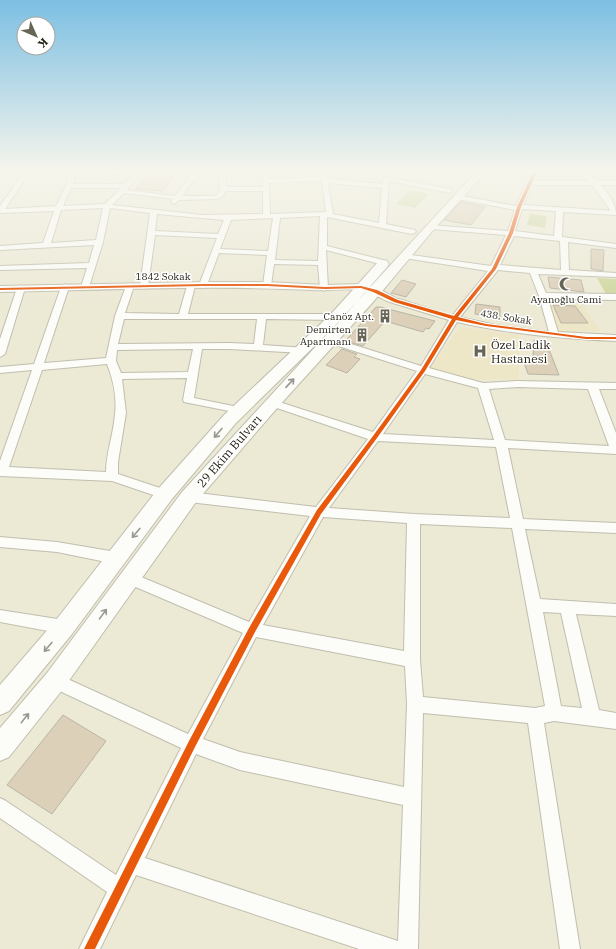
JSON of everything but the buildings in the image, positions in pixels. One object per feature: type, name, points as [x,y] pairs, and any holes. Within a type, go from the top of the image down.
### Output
[{"type":"main road","name":"29 Ekim Bulvarı","points":[[0,748],[55,681],[189,497],[329,340],[365,293],[384,262],[429,216]]},
{"type":"main road","name":"29 Ekim Bulvarı","points":[[0,703],[64,627],[165,494],[239,410],[336,317],[365,293],[404,256],[437,216]]},
{"type":"street","points":[[46,246],[56,216]]},
{"type":"street","points":[[85,287],[99,242],[104,216]]},
{"type":"street","points":[[144,286],[153,216]]},
{"type":"street","points":[[195,216],[228,218],[261,216]]},
{"type":"street","points":[[267,285],[277,216]]},
{"type":"street","points":[[324,288],[322,263],[327,216]]},
{"type":"street","points":[[333,216],[412,232]]},
{"type":"street","points":[[382,226],[383,216]]},
{"type":"street","points":[[89,949],[192,744],[252,630],[319,512],[423,370],[454,318],[494,268],[511,234],[516,216]]},
{"type":"street","points":[[560,216],[565,272]]},
{"type":"street","points":[[203,285],[228,218]]},
{"type":"street","points":[[430,227],[561,239],[616,246]]},
{"type":"street","points":[[151,233],[221,236]]},
{"type":"street","points":[[0,248],[99,242]]},
{"type":"street","points":[[323,247],[384,262]]},
{"type":"street","points":[[216,251],[272,252]]},
{"type":"street","points":[[404,256],[494,268],[616,275]]},
{"type":"street","points":[[271,262],[322,263]]},
{"type":"street","points":[[0,268],[92,265]]},
{"type":"street","points":[[533,271],[543,296],[554,334]]},
{"type":"street","name":"1842 Sokak","points":[[0,288],[267,285],[324,288],[365,293],[396,301]]},
{"type":"street","points":[[112,478],[112,462],[121,413],[117,376],[111,362],[120,316],[130,286]]},
{"type":"street","points":[[183,315],[191,286]]},
{"type":"street","points":[[0,472],[4,466],[65,287]]},
{"type":"street","points":[[0,354],[21,288]]},
{"type":"street","points":[[543,296],[616,297]]},
{"type":"street","name":"438. Sokak","points":[[396,301],[454,318],[486,325],[586,338],[616,338]]},
{"type":"street","points":[[120,316],[183,315],[336,317]]},
{"type":"street","points":[[258,348],[262,316]]},
{"type":"street","points":[[329,340],[423,370],[483,386],[616,386]]},
{"type":"street","points":[[113,347],[198,347],[303,350]]},
{"type":"street","points":[[198,347],[188,400],[239,410]]},
{"type":"street","points":[[0,370],[111,362]]},
{"type":"street","points":[[117,376],[193,375]]},
{"type":"street","points":[[272,403],[375,437],[616,449],[592,385]]},
{"type":"street","points":[[483,386],[501,444],[534,605],[554,713]]},
{"type":"street","points":[[0,472],[112,478],[165,494]]},
{"type":"street","points":[[189,497],[319,512],[414,519],[616,528]]},
{"type":"street","points":[[408,949],[415,704],[412,660],[414,519]]},
{"type":"street","points":[[0,542],[57,547],[116,558]]},
{"type":"street","points":[[129,578],[252,630],[412,660]]},
{"type":"street","points":[[534,605],[616,610]]},
{"type":"street","points":[[567,607],[592,718]]},
{"type":"street","points":[[0,616],[64,627]]},
{"type":"street","points":[[55,681],[192,744],[240,761],[412,798]]},
{"type":"street","points":[[415,704],[535,716],[554,713],[616,721]]},
{"type":"street","points":[[535,716],[570,949]]},
{"type":"street","points":[[0,807],[119,889]]},
{"type":"street","points":[[132,864],[391,949]]},
{"type":"shaded area","points":[[547,298],[578,299],[600,331],[559,332]]},
{"type":"shaded area","name":"Özel Ladik Hastanesi","points":[[460,327],[519,335],[519,380],[469,379],[430,368]]},
{"type":"green space","points":[[529,216],[547,216],[545,228],[527,225]]},
{"type":"green space","points":[[597,278],[616,279],[616,294],[606,294]]},
{"type":"cycle path","points":[[89,949],[192,744],[252,630],[319,512],[423,370],[455,318],[494,269],[511,233],[516,216]]},
{"type":"cycle path","points":[[0,289],[203,285],[267,285],[325,288],[361,287],[375,291],[396,301],[455,318],[486,325],[586,338],[616,338]]},
{"type":"place","name":"Ayanoğlu Cami","points":[[566,284]]},
{"type":"place","name":"Canöz Apt.","points":[[385,316]]},
{"type":"place","name":"Demirten Apartmanı","points":[[362,335]]},
{"type":"place","name":"Özel Ladik Hastanesi","points":[[480,351]]}]
